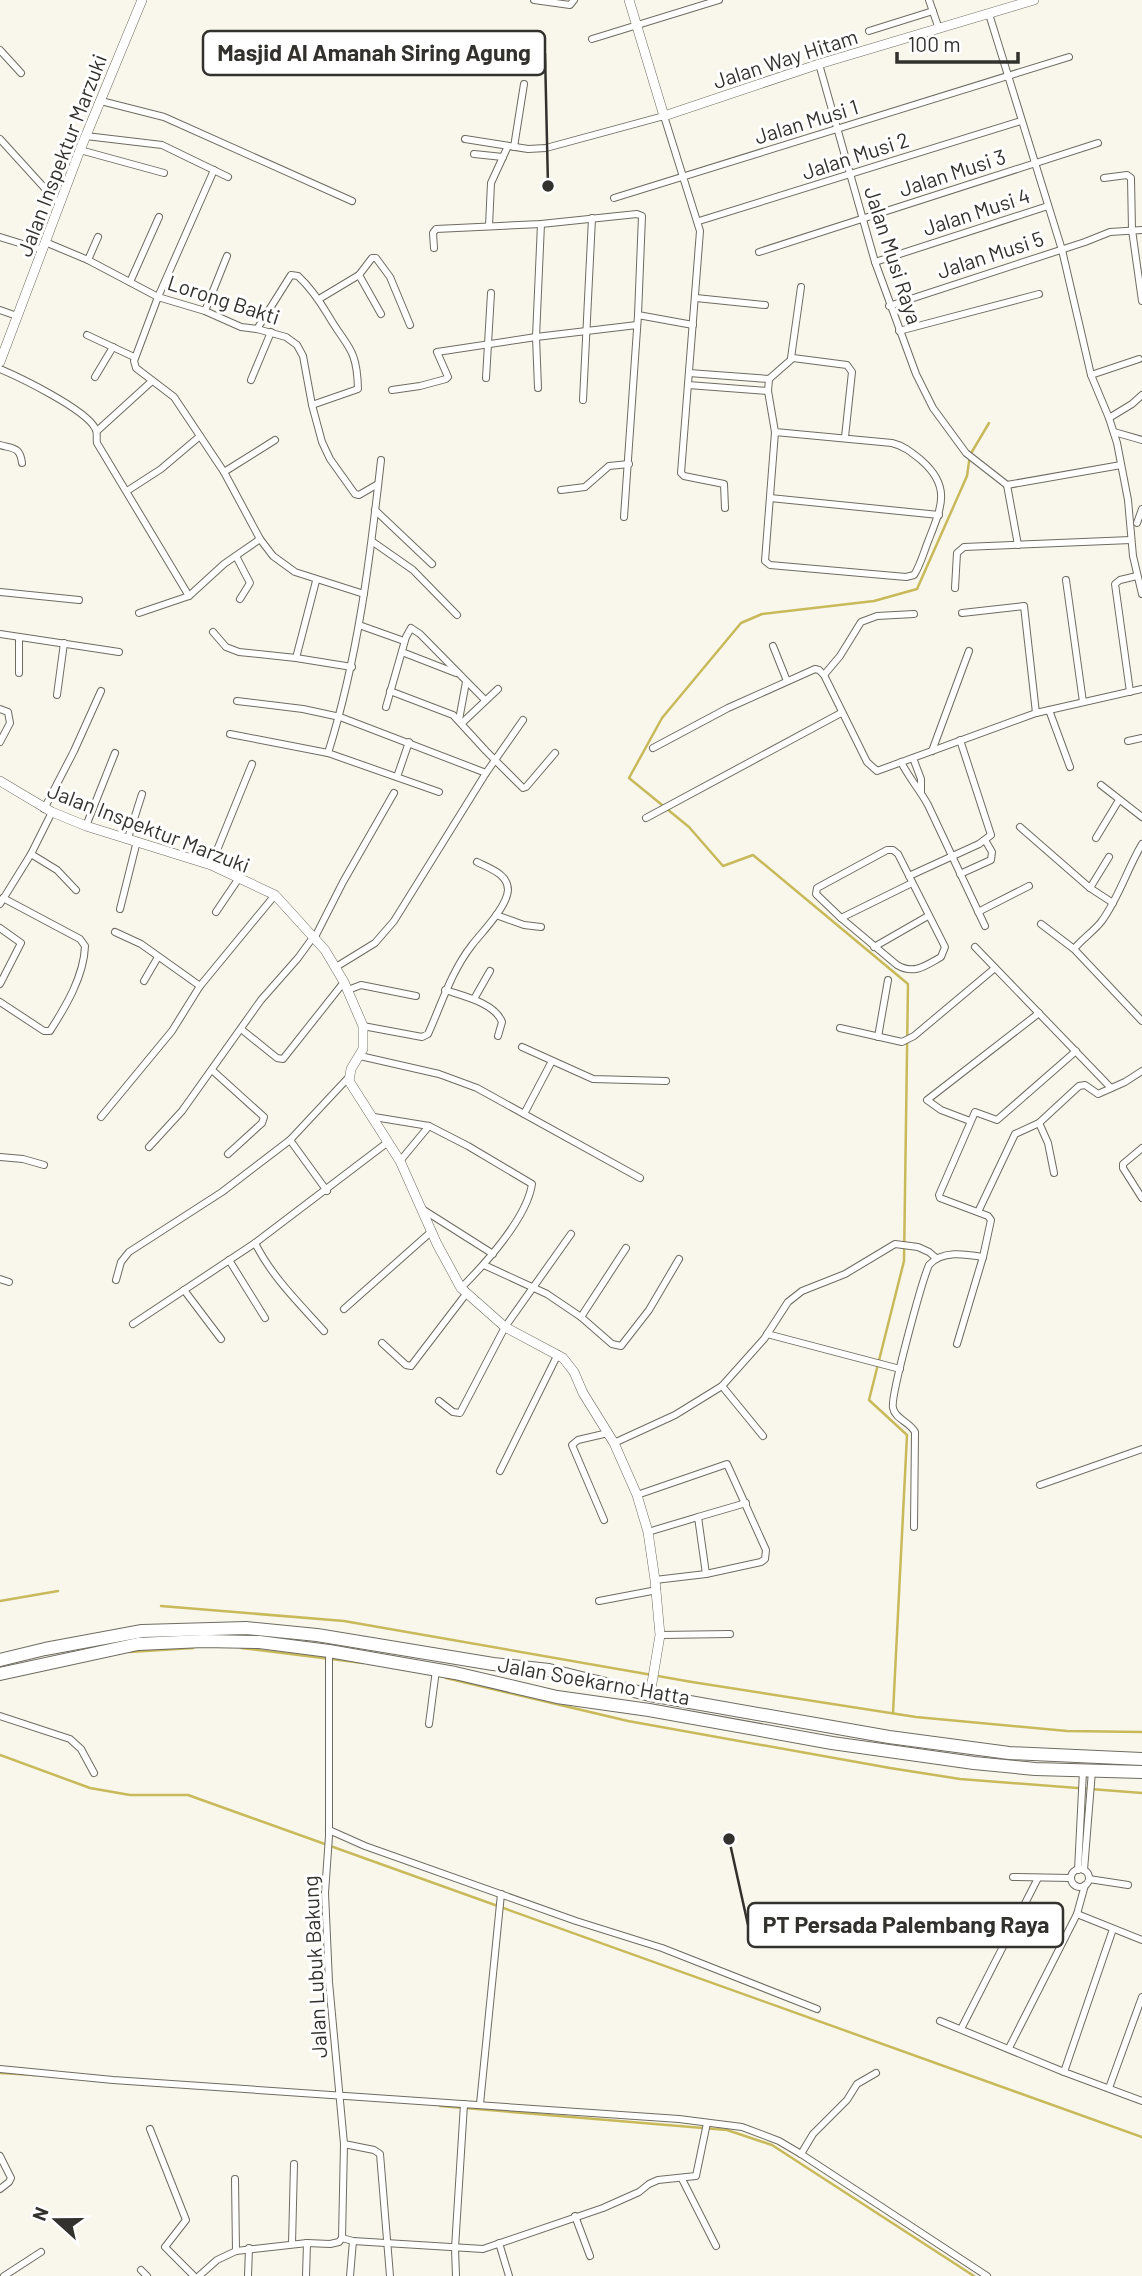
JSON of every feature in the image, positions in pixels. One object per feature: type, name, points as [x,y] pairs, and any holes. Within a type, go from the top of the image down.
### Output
[{"type":"highway","name":"Jalan Soekarno Hatta","points":[[0,1660],[142,1631],[246,1628],[317,1635],[493,1664],[549,1670],[651,1689],[800,1723],[1032,1755],[1142,1759]]},
{"type":"highway","name":"Jalan Soekarno Hatta","points":[[0,1674],[138,1644],[259,1642],[329,1656],[436,1670],[556,1698],[649,1710],[832,1743],[1087,1776],[1142,1772]]},
{"type":"highway","points":[[951,1760],[952,1745]]},
{"type":"street","name":"Jalan Inspektur Marzuki","points":[[0,362],[80,150],[142,0]]},
{"type":"street","points":[[534,0],[570,5],[574,0]]},
{"type":"street","points":[[629,0],[699,221],[700,245],[681,473],[684,476],[724,484],[725,508]]},
{"type":"street","points":[[592,39],[719,0]]},
{"type":"street","points":[[929,0],[939,29]]},
{"type":"street","name":"Jalan Way Hitam","points":[[664,116],[819,64],[1034,0]]},
{"type":"street","points":[[869,31],[933,11]]},
{"type":"street","points":[[989,15],[1062,250],[1091,375],[1110,418],[1136,522]]},
{"type":"street","points":[[0,50],[21,73]]},
{"type":"street","name":"Jalan Musi 1","points":[[614,198],[1069,57]]},
{"type":"street","name":"Jalan Musi Raya","points":[[819,64],[875,262],[916,374],[933,408],[966,453],[1007,485]]},
{"type":"street","points":[[489,226],[491,183],[511,146],[524,84]]},
{"type":"street","points":[[101,101],[177,122],[352,201]]},
{"type":"street","points":[[465,139],[537,148],[564,144],[664,116]]},
{"type":"street","name":"Jalan Musi 2","points":[[699,221],[1021,121]]},
{"type":"street","points":[[86,136],[162,145],[228,177]]},
{"type":"street","points":[[0,139],[60,205]]},
{"type":"street","name":"Jalan Musi 3","points":[[760,251],[1098,143]]},
{"type":"street","points":[[80,150],[164,173]]},
{"type":"street","points":[[474,155],[503,157]]},
{"type":"street","points":[[214,170],[134,357],[136,368],[174,397],[224,472],[260,539],[273,556],[295,572],[364,594]]},
{"type":"street","points":[[1104,178],[1130,177],[1133,197],[1132,230],[1142,301]]},
{"type":"street","name":"Jalan Musi 4","points":[[875,262],[1048,206]]},
{"type":"street","points":[[434,248],[433,233],[436,229],[541,224],[637,214],[642,218],[624,517]]},
{"type":"street","points":[[130,282],[159,217]]},
{"type":"street","points":[[583,400],[592,218]]},
{"type":"street","points":[[538,388],[536,337],[541,224]]},
{"type":"street","name":"Jalan Musi 5","points":[[889,306],[1103,234],[1142,230]]},
{"type":"street","name":"Lorong Bakti","points":[[0,237],[44,246],[88,260],[158,297],[205,311],[241,327],[257,328],[286,337],[297,345],[303,356],[312,405],[322,442],[330,459],[352,491],[359,495],[378,484]]},
{"type":"street","points":[[88,260],[98,237]]},
{"type":"street","points":[[205,311],[227,256]]},
{"type":"street","points":[[319,299],[359,275],[372,258],[379,260],[390,277],[410,326]]},
{"type":"street","points":[[257,328],[291,275],[298,276],[319,299],[351,348],[357,369],[358,389],[312,405]]},
{"type":"street","points":[[359,275],[381,314]]},
{"type":"street","points":[[775,432],[892,443],[906,448],[930,468],[940,483],[942,497],[939,515],[916,572],[909,577],[770,565],[765,561],[775,432],[768,391],[769,379],[791,358],[801,287]]},
{"type":"street","points":[[486,378],[491,293]]},
{"type":"street","points":[[899,331],[1039,294]]},
{"type":"street","points":[[696,298],[765,305]]},
{"type":"street","points":[[0,310],[17,316]]},
{"type":"street","points":[[638,315],[692,325]]},
{"type":"street","points":[[392,390],[447,379],[437,352],[637,325]]},
{"type":"street","points":[[251,380],[271,332]]},
{"type":"street","points":[[86,335],[134,357]]},
{"type":"street","points":[[95,377],[113,347]]},
{"type":"street","points":[[791,358],[849,366],[852,372],[845,437]]},
{"type":"street","points":[[1091,375],[1139,359]]},
{"type":"street","points":[[0,369],[31,383],[91,423],[97,431],[97,443],[189,596]]},
{"type":"street","points":[[689,373],[769,379]]},
{"type":"street","points":[[734,388],[736,376]]},
{"type":"street","points":[[97,431],[152,381]]},
{"type":"street","points":[[688,385],[768,391]]},
{"type":"street","points":[[1110,418],[1142,395]]},
{"type":"street","points":[[1114,432],[1142,440]]},
{"type":"street","points":[[127,491],[162,469],[201,436]]},
{"type":"street","points":[[224,472],[275,440]]},
{"type":"street","points":[[0,445],[18,450],[22,463]]},
{"type":"street","points":[[328,753],[352,667],[373,542],[380,460]]},
{"type":"street","points":[[561,490],[585,487],[609,466],[629,464]]},
{"type":"street","points":[[1018,545],[1007,485],[1121,465]]},
{"type":"street","points":[[770,498],[939,515]]},
{"type":"street","points":[[1142,509],[1131,540],[1142,594]]},
{"type":"street","points":[[376,510],[432,564]]},
{"type":"street","points":[[139,613],[189,596],[260,539]]},
{"type":"street","points":[[955,588],[956,555],[959,549],[1131,540]]},
{"type":"street","points":[[373,542],[413,570],[457,615]]},
{"type":"street","points":[[236,556],[250,583],[240,599]]},
{"type":"street","points":[[1130,692],[1115,584],[1138,571]]},
{"type":"street","points":[[296,658],[316,580]]},
{"type":"street","points":[[1066,580],[1083,702]]},
{"type":"street","points":[[0,592],[79,600]]},
{"type":"street","points":[[962,613],[1024,606],[1036,713]]},
{"type":"street","points":[[824,675],[841,656],[861,622],[877,616],[914,614]]},
{"type":"street","points":[[359,625],[404,641]]},
{"type":"street","points":[[386,707],[404,641],[408,631],[414,629],[485,701]]},
{"type":"street","points":[[213,632],[226,647],[239,652],[352,667]]},
{"type":"street","points":[[0,634],[119,652]]},
{"type":"street","points":[[19,638],[19,673]]},
{"type":"street","points":[[57,695],[65,643]]},
{"type":"street","points":[[773,646],[787,681]]},
{"type":"street","points":[[402,652],[458,674]]},
{"type":"street","points":[[932,751],[969,652]]},
{"type":"street","points":[[653,748],[728,708],[815,669],[824,675],[841,713],[873,769],[879,771],[1036,713],[1142,689]]},
{"type":"street","points":[[460,721],[466,682]]},
{"type":"street","points":[[460,721],[498,689]]},
{"type":"street","points":[[0,1002],[44,1031],[50,1031],[80,975],[85,960],[85,946],[80,939],[2,901],[31,854],[101,691]]},
{"type":"street","points":[[390,691],[453,715],[494,760],[525,788],[555,753]]},
{"type":"street","points":[[237,701],[303,709],[340,717],[486,773]]},
{"type":"street","points":[[0,709],[8,712],[10,723],[0,742]]},
{"type":"street","points":[[1049,710],[1070,767]]},
{"type":"street","points":[[646,818],[841,713]]},
{"type":"street","points":[[336,967],[376,943],[394,920],[494,760],[523,720]]},
{"type":"street","points":[[229,734],[328,753],[439,792]]},
{"type":"street","points":[[1128,741],[1142,738]]},
{"type":"street","points":[[841,918],[951,855],[991,836],[960,740]]},
{"type":"street","points":[[397,778],[409,742]]},
{"type":"street","points":[[86,825],[115,753]]},
{"type":"street","points":[[913,758],[921,779],[921,792]]},
{"type":"street","points":[[901,762],[912,783],[921,792],[985,926]]},
{"type":"street","points":[[211,865],[252,764]]},
{"type":"street","points":[[1101,785],[1142,817]]},
{"type":"street","name":"Jalan Inspektur Marzuki","points":[[2,786],[48,811],[211,865],[275,895],[314,937],[336,967],[363,1026]]},
{"type":"street","points":[[149,1147],[183,1111],[261,1000],[314,937],[394,793]]},
{"type":"street","points":[[120,909],[142,794]]},
{"type":"street","points":[[1096,838],[1119,800]]},
{"type":"street","points":[[1020,827],[1090,888],[1113,903]]},
{"type":"street","points":[[960,874],[991,860],[992,852],[985,840]]},
{"type":"street","points":[[1074,949],[1100,923],[1113,903],[1130,863],[1142,844]]},
{"type":"street","points":[[887,850],[893,850],[898,854],[928,916],[945,947],[941,957],[911,971],[897,965],[874,947],[817,897],[816,892],[817,888],[887,850]]},
{"type":"street","points":[[31,854],[57,870],[76,890]]},
{"type":"street","points":[[1090,888],[1109,857]]},
{"type":"street","points":[[116,1280],[121,1262],[129,1252],[222,1192],[290,1140],[348,1078],[364,1044],[363,1026],[425,1036],[461,961],[496,915],[508,892],[506,881],[500,874],[477,862]]},
{"type":"street","points":[[216,912],[239,878]]},
{"type":"street","points":[[978,912],[1029,886]]},
{"type":"street","points":[[101,1117],[172,1031],[200,986],[275,895]]},
{"type":"street","points":[[496,915],[541,928]]},
{"type":"street","points":[[874,947],[928,916]]},
{"type":"street","points":[[1041,924],[1074,949],[1142,1021]]},
{"type":"street","points":[[0,928],[21,943],[0,984]]},
{"type":"street","points":[[115,932],[141,944],[200,986]]},
{"type":"street","points":[[975,947],[1111,1088]]},
{"type":"street","points":[[144,981],[158,957]]},
{"type":"street","points":[[840,1028],[902,1042],[995,968]]},
{"type":"street","points":[[474,999],[490,971]]},
{"type":"street","points":[[878,1037],[888,980]]},
{"type":"street","points":[[241,1029],[277,1058],[283,1059],[346,986],[361,985],[416,996]]},
{"type":"street","points":[[445,990],[474,999],[502,1019],[498,1036]]},
{"type":"street","points":[[970,1121],[941,1110],[927,1100],[1039,1013]]},
{"type":"street","points":[[522,1047],[599,1080],[666,1081]]},
{"type":"street","points":[[957,1344],[991,1220],[988,1216],[940,1198],[939,1195],[976,1112],[997,1120],[1076,1051]]},
{"type":"street","points":[[359,1056],[461,1081],[640,1178]]},
{"type":"street","points":[[524,1114],[552,1061]]},
{"type":"street","points":[[212,1070],[264,1117],[262,1123],[228,1154]]},
{"type":"street","points":[[978,1212],[1012,1138],[1017,1133],[1039,1123],[1079,1086],[1087,1086],[1097,1093],[1103,1092],[1142,1071]]},
{"type":"street","points":[[348,1078],[400,1161],[451,1273],[464,1291],[505,1327],[558,1354],[574,1372],[583,1393],[614,1443],[637,1495],[648,1532],[656,1585],[660,1634],[651,1689]]},
{"type":"street","points":[[374,1117],[429,1126],[533,1184],[523,1209],[493,1254],[411,1366],[406,1365],[382,1343]]},
{"type":"street","points":[[1039,1123],[1048,1143],[1054,1173]]},
{"type":"street","points":[[400,1161],[429,1126]]},
{"type":"street","points":[[290,1140],[327,1191]]},
{"type":"street","points":[[133,1324],[255,1244],[388,1142]]},
{"type":"street","points":[[1142,1148],[1123,1164],[1123,1168],[1142,1198]]},
{"type":"street","points":[[0,1157],[23,1159],[44,1165]]},
{"type":"street","points":[[422,1209],[493,1254]]},
{"type":"street","points":[[344,1309],[432,1231]]},
{"type":"street","points":[[439,1401],[453,1412],[460,1412],[505,1327],[571,1234]]},
{"type":"street","points":[[255,1244],[281,1284],[324,1331]]},
{"type":"street","points":[[614,1443],[675,1415],[722,1386],[768,1334],[788,1302],[810,1287],[845,1274],[884,1250],[900,1244],[929,1252],[936,1258]]},
{"type":"street","points":[[581,1317],[626,1248]]},
{"type":"street","points":[[914,1527],[915,1432],[893,1408],[900,1370],[927,1269],[936,1258],[961,1254],[983,1257]]},
{"type":"street","points":[[484,1265],[533,1286],[581,1317],[612,1343],[622,1346],[649,1310],[679,1259]]},
{"type":"street","points":[[229,1260],[265,1318]]},
{"type":"street","points":[[0,1279],[9,1282]]},
{"type":"street","points":[[184,1290],[221,1339]]},
{"type":"street","points":[[768,1334],[900,1370]]},
{"type":"street","points":[[500,1471],[558,1354]]},
{"type":"street","points":[[722,1386],[763,1436]]},
{"type":"street","points":[[604,1520],[572,1445],[578,1440],[608,1433]]},
{"type":"street","points":[[1040,1485],[1142,1449]]},
{"type":"street","points":[[599,1601],[765,1559],[766,1550],[730,1466],[725,1463],[637,1495]]},
{"type":"street","points":[[648,1532],[746,1503]]},
{"type":"street","points":[[698,1517],[706,1574]]},
{"type":"street","points":[[660,1634],[730,1634]]},
{"type":"street","name":"Jalan Lubuk Bakung","points":[[329,1656],[329,1833],[325,1892],[329,1982],[344,2144],[342,2238]]},
{"type":"street","points":[[429,1724],[436,1670]]},
{"type":"street","points":[[0,1716],[70,1739],[81,1749],[94,1773]]},
{"type":"street","points":[[1013,1877],[1072,1878],[1081,1870],[1090,1799],[1087,1776]]},
{"type":"street","points":[[1009,2048],[1077,1914],[1087,1882],[1081,1870],[1081,1800],[1087,1776]]},
{"type":"street","points":[[329,1833],[501,1896],[662,1948],[817,2010]]},
{"type":"street","points":[[961,2029],[1038,1878]]},
{"type":"street","points":[[1072,1878],[1076,1886],[1087,1882],[1128,1885]]},
{"type":"street","points":[[480,2104],[501,1896]]},
{"type":"street","points":[[1077,1914],[1142,1940]]},
{"type":"street","points":[[1064,2072],[1113,1929]]},
{"type":"street","points":[[1109,2088],[1142,1997]]},
{"type":"street","points":[[940,2021],[1142,2101]]},
{"type":"street","points":[[0,2070],[646,2116],[742,2127],[779,2141],[801,2154],[987,2276]]},
{"type":"street","points":[[801,2154],[813,2134],[847,2100],[857,2084],[876,2073]]},
{"type":"street","points":[[456,2276],[455,2248],[464,2105]]},
{"type":"street","points":[[150,2129],[186,2220],[165,2247],[197,2276],[217,2260],[236,2250],[334,2243],[342,2238],[353,2241],[483,2249],[625,2199],[658,2180],[696,2176],[707,2124]]},
{"type":"street","points":[[344,2144],[374,2150],[380,2154],[390,2276]]},
{"type":"street","points":[[0,2156],[11,2178],[0,2189]]},
{"type":"street","points":[[292,2244],[294,2164]]},
{"type":"street","points":[[235,2179],[236,2250]]},
{"type":"street","points":[[682,2179],[716,2246]]},
{"type":"street","points":[[575,2216],[590,2256]]},
{"type":"street","points":[[350,2276],[353,2241]]},
{"type":"street","points":[[306,2276],[307,2243]]},
{"type":"street","points":[[499,2244],[509,2276]]},
{"type":"street","points":[[248,2276],[249,2248]]},
{"type":"street","points":[[4,2276],[40,2252]]},
{"type":"street","points":[[141,2270],[147,2276]]},
{"type":"waterway","points":[[893,1713],[907,1435],[869,1400],[904,1261],[908,984],[753,855],[723,866],[689,827],[629,778],[662,718],[741,623],[762,614],[874,601],[917,589],[967,476],[970,455],[989,423]]},
{"type":"waterway","points":[[0,1601],[58,1591]]},
{"type":"waterway","points":[[161,1606],[344,1621],[692,1682],[916,1717],[1067,1731],[1142,1732]]},
{"type":"waterway","points":[[130,1652],[193,1648]]},
{"type":"waterway","points":[[241,1648],[363,1663]]},
{"type":"waterway","points":[[446,1678],[628,1721],[890,1768],[960,1779],[1142,1793]]},
{"type":"waterway","points":[[0,1755],[90,1788],[130,1795],[188,1795],[1142,2137]]},
{"type":"waterway","points":[[0,2073],[35,2075]]},
{"type":"waterway","points":[[440,2106],[727,2130],[772,2145],[974,2276]]},
{"type":"place","name":"Masjid Al Amanah Siring Agung","points":[[548,186]]},
{"type":"place","name":"PT Persada Palembang Raya","points":[[729,1839]]}]
